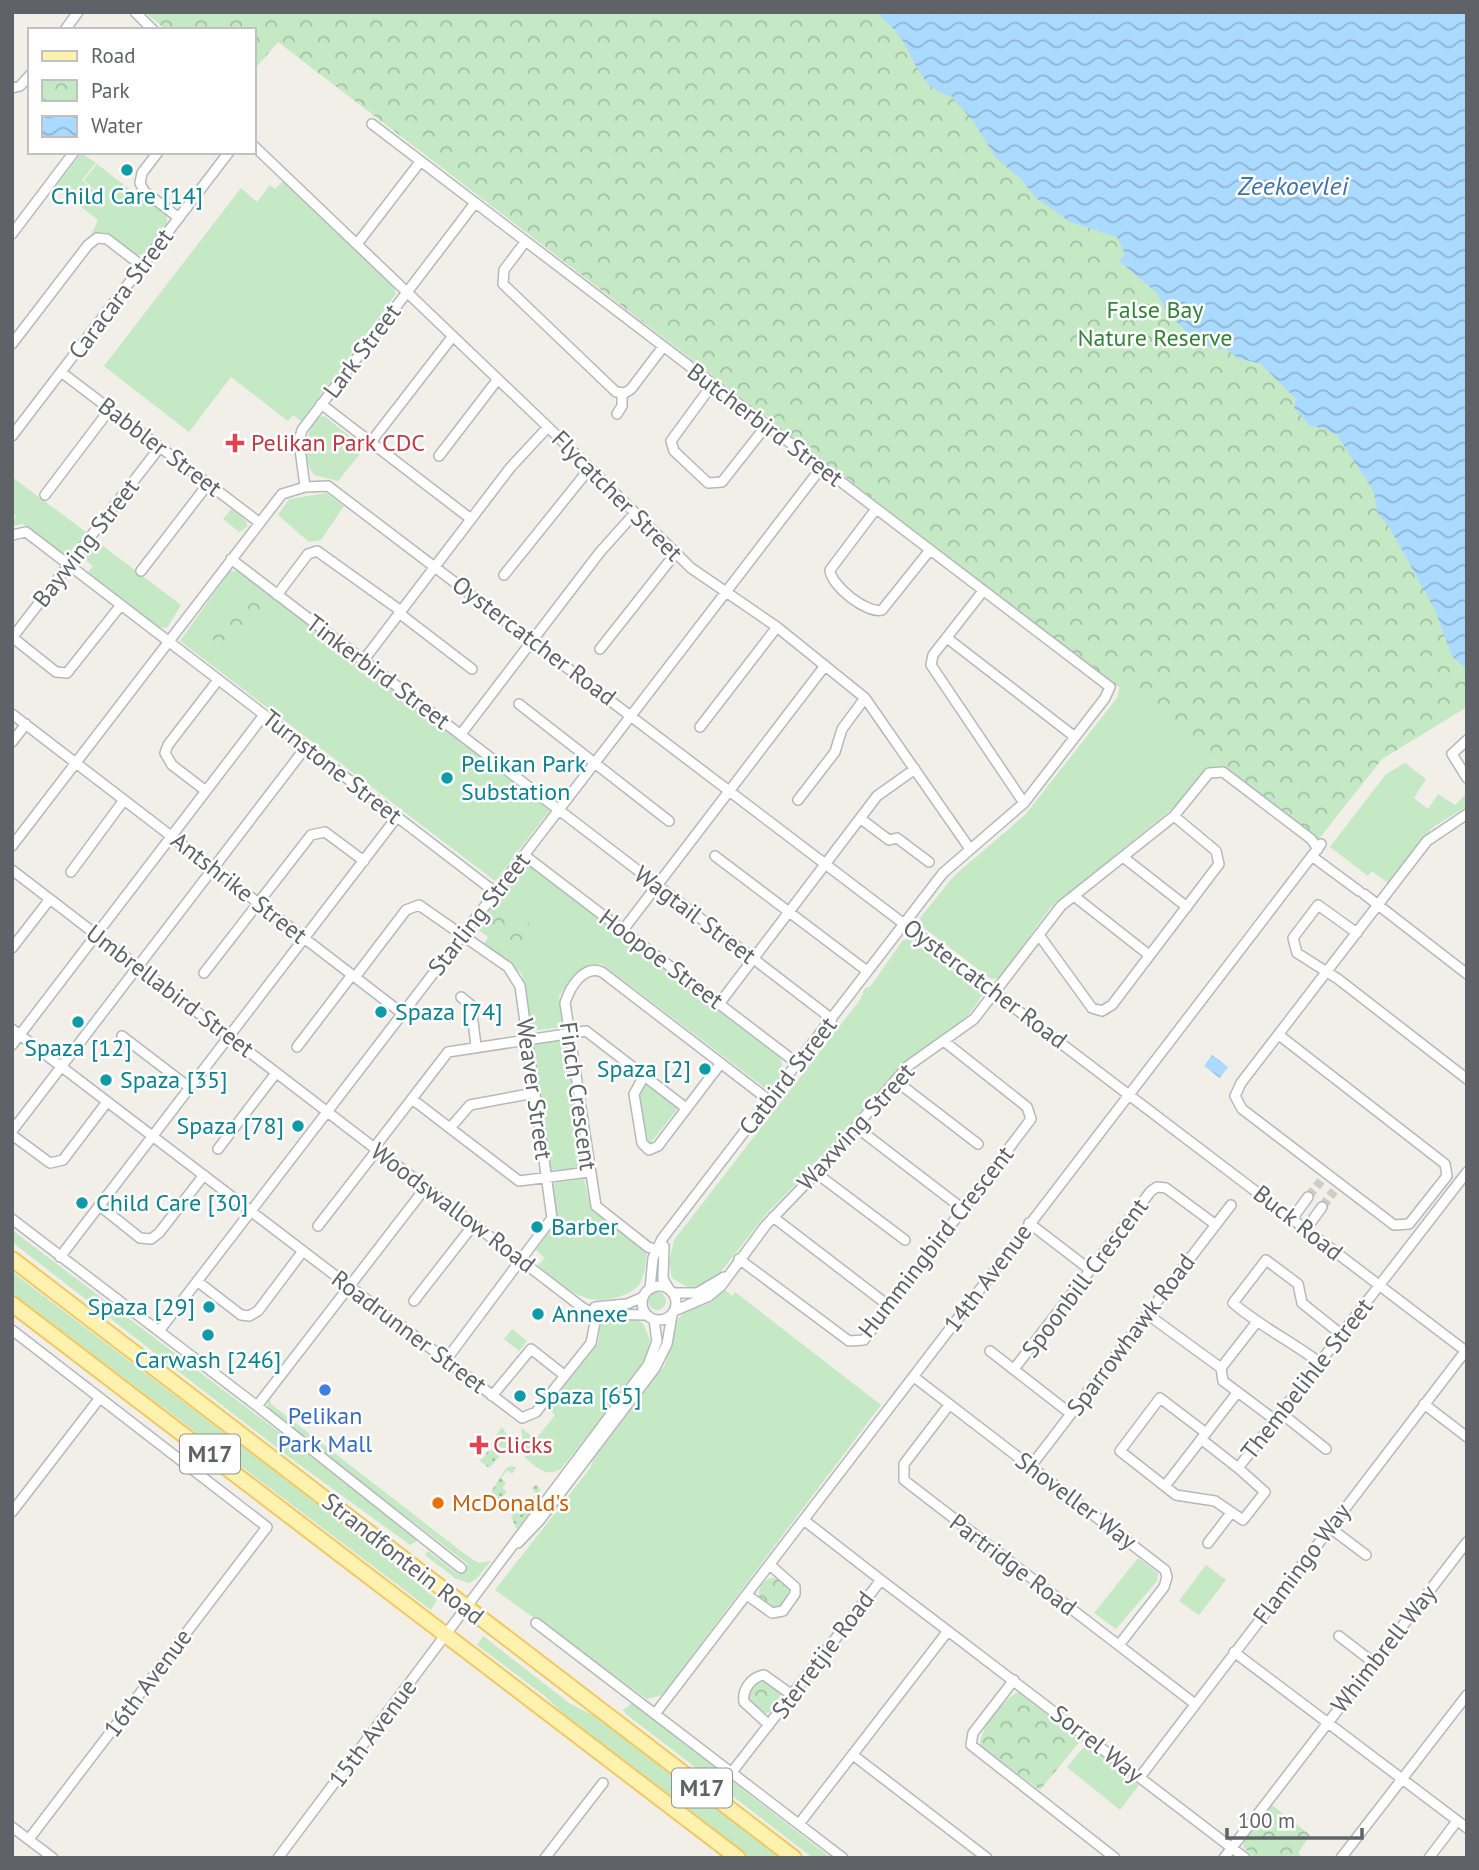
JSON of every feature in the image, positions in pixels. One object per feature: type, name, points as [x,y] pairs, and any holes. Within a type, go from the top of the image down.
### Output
[{"type":"main road","name":"Strandfontein Road","points":[[12,1259],[794,1858]]},
{"type":"main road","name":"Strandfontein Road","points":[[12,1304],[447,1633],[738,1858]]},
{"type":"street","points":[[66,28],[78,12]]},
{"type":"street","points":[[135,12],[151,28]]},
{"type":"street","points":[[12,88],[20,86],[28,77]]},
{"type":"street","name":"Butcherbird Street","points":[[373,124],[1110,687]]},
{"type":"street","name":"Flycatcher Street","points":[[256,148],[548,427],[675,554],[776,627],[865,698],[970,849]]},
{"type":"street","points":[[12,234],[72,154]]},
{"type":"street","points":[[156,154],[142,173],[140,183],[144,191],[179,218]]},
{"type":"street","name":"Caracara Street","points":[[12,436],[227,154]]},
{"type":"street","points":[[356,244],[420,162]]},
{"type":"street","name":"Lark Street","points":[[305,487],[299,435],[475,204]]},
{"type":"street","points":[[12,344],[88,245],[97,238],[107,239],[142,266]]},
{"type":"street","points":[[525,242],[503,270],[503,284],[613,390],[622,394],[631,390],[663,347]]},
{"type":"street","points":[[371,442],[453,336]]},
{"type":"street","name":"Babbler Street","points":[[61,372],[260,523]]},
{"type":"street","points":[[439,456],[498,379]]},
{"type":"street","points":[[712,385],[675,433],[671,444],[674,451],[708,483],[722,482],[766,426]]},
{"type":"street","points":[[617,414],[622,407],[622,394]]},
{"type":"street","points":[[321,404],[471,519]]},
{"type":"street","points":[[45,495],[110,409]]},
{"type":"street","points":[[363,660],[523,453],[548,427]]},
{"type":"street","name":"Baywing Street","points":[[12,638],[160,447]]},
{"type":"street","points":[[504,575],[590,468]]},
{"type":"street","name":"Starling Street","points":[[159,1331],[821,468]]},
{"type":"street","points":[[141,571],[208,484]]},
{"type":"street","points":[[12,846],[282,494],[305,487]]},
{"type":"street","name":"Oystercatcher Road","points":[[305,487],[332,487],[1130,1093]]},
{"type":"street","points":[[876,509],[830,570],[834,583],[869,610],[882,610],[930,550]]},
{"type":"street","points":[[461,734],[614,534],[635,513]]},
{"type":"street","name":"Turnstone Street","points":[[12,535],[26,532],[495,892]]},
{"type":"street","points":[[276,595],[308,554],[317,551],[472,669]]},
{"type":"street","points":[[600,649],[675,554]]},
{"type":"street","name":"Tinkerbird Street","points":[[231,559],[558,810]]},
{"type":"street","points":[[983,591],[933,655],[933,670],[1024,803]]},
{"type":"street","points":[[12,638],[57,672],[67,673],[121,605]]},
{"type":"street","points":[[700,727],[776,627]]},
{"type":"street","points":[[947,638],[1075,737]]},
{"type":"street","points":[[623,930],[824,667]]},
{"type":"street","points":[[206,791],[172,765],[165,753],[168,745],[218,680]]},
{"type":"street","name":"Catbird Street","points":[[647,1293],[659,1251],[670,1228],[943,873],[1024,803],[1110,687]]},
{"type":"street","points":[[797,800],[835,752],[842,729],[865,698]]},
{"type":"street","points":[[519,704],[668,821]]},
{"type":"street","name":"Antshrike Street","points":[[12,714],[403,1014]]},
{"type":"street","points":[[12,1045],[16,1032],[96,935],[264,715]]},
{"type":"street","points":[[12,742],[26,724]]},
{"type":"street","points":[[1467,740],[1448,756],[1467,778]]},
{"type":"street","points":[[107,1102],[63,1160],[56,1164],[50,1163],[12,1133],[306,747]]},
{"type":"street","points":[[719,1004],[877,796],[915,768]]},
{"type":"street","name":"Waxwing Street","points":[[673,1313],[709,1296],[721,1286],[728,1273],[773,1217],[908,1066],[974,1019],[1061,906],[1174,816],[1209,773],[1219,770],[1311,839],[1317,850]]},
{"type":"street","points":[[71,872],[124,800]]},
{"type":"street","name":"Wagtail Street","points":[[558,810],[832,1019]]},
{"type":"street","points":[[1279,1035],[1437,1157],[1447,1169],[1444,1180],[1415,1219],[1405,1226],[1394,1225],[1323,1177],[1242,1109],[1235,1100],[1241,1083],[1427,841],[1467,814]]},
{"type":"street","points":[[1039,935],[1047,942],[1089,1005],[1099,1011],[1112,1005],[1216,869],[1219,859],[1216,851],[1174,816]]},
{"type":"street","points":[[60,1257],[397,817]]},
{"type":"street","points":[[861,819],[888,840],[897,838],[929,862]]},
{"type":"street","points":[[204,973],[316,832],[329,835],[364,861]]},
{"type":"street","points":[[1317,850],[1362,892],[1467,974]]},
{"type":"street","name":"14th Avenue","points":[[655,1714],[1317,850]]},
{"type":"street","name":"Hoopoe Street","points":[[524,855],[797,1064]]},
{"type":"street","points":[[715,856],[867,971]]},
{"type":"street","points":[[1122,857],[1187,907]]},
{"type":"street","name":"Umbrellabird Street","points":[[12,870],[327,1112]]},
{"type":"street","points":[[1074,896],[1149,956]]},
{"type":"street","points":[[12,948],[50,900]]},
{"type":"street","name":"Weaver Street","points":[[354,976],[401,917],[416,905],[426,909],[516,976],[552,1218],[446,1360]]},
{"type":"street","points":[[1357,933],[1321,906],[1314,908],[1293,938],[1292,945],[1297,953],[1467,1079]]},
{"type":"street","name":"Finch Crescent","points":[[659,1251],[648,1247],[600,1210],[589,1172],[565,1003],[567,996],[585,972],[596,970],[769,1101]]},
{"type":"street","points":[[297,1047],[354,976]]},
{"type":"street","points":[[461,997],[471,1005],[477,1046]]},
{"type":"street","name":"Roadrunner Street","points":[[16,1032],[516,1415],[526,1418],[536,1412],[592,1340],[597,1310]]},
{"type":"street","points":[[318,1226],[448,1052],[527,1038],[590,1033],[686,1108]]},
{"type":"street","points":[[122,1036],[190,1088]]},
{"type":"street","name":"Hummingbird Crescent","points":[[740,1259],[852,1343],[864,1340],[1029,1124],[1031,1114],[1027,1107],[945,1042]]},
{"type":"street","points":[[644,1076],[634,1094],[645,1149],[651,1150],[658,1146],[721,1063]]},
{"type":"street","points":[[218,1149],[276,1073]]},
{"type":"street","points":[[896,1081],[978,1144]]},
{"type":"street","points":[[450,1128],[470,1105],[534,1093]]},
{"type":"street","name":"Buck Road","points":[[1130,1093],[1466,1351]]},
{"type":"street","points":[[412,1099],[519,1181],[589,1172]]},
{"type":"street","name":"Woodswallow Road","points":[[327,1112],[580,1304],[597,1310],[650,1317]]},
{"type":"street","points":[[856,1127],[963,1209]]},
{"type":"street","points":[[816,1172],[905,1240]]},
{"type":"street","name":"Thembelihle Street","points":[[1165,1486],[1120,1450],[1160,1398],[1238,1468],[1467,1172]]},
{"type":"street","points":[[100,1206],[140,1238],[151,1239],[159,1233],[204,1175]]},
{"type":"street","name":"Spoonbill Crescent","points":[[1071,1413],[1014,1369],[1088,1269],[1157,1187],[1171,1191],[1216,1225]]},
{"type":"street","points":[[257,1406],[426,1188]]},
{"type":"street","points":[[1292,1219],[1308,1197]]},
{"type":"street","name":"Sparrowhawk Road","points":[[1031,1466],[1231,1205]]},
{"type":"street","points":[[1306,1229],[1322,1207]]},
{"type":"street","points":[[773,1217],[889,1306]]},
{"type":"street","name":"Strandfontein Road","points":[[12,1219],[257,1406],[461,1568]]},
{"type":"street","points":[[1030,1223],[1088,1269]]},
{"type":"street","points":[[414,1301],[474,1224]]},
{"type":"street","points":[[197,1281],[241,1315],[249,1316],[258,1311],[303,1251]]},
{"type":"street","name":"Catbird Street","points":[[659,1251],[663,1279],[671,1291]]},
{"type":"street","points":[[1320,1363],[1292,1342],[1283,1341],[1256,1323],[1233,1304],[1266,1260],[1299,1286],[1303,1303],[1342,1335]]},
{"type":"street","name":"Waxwing Street","points":[[671,1291],[697,1293],[728,1273]]},
{"type":"street","points":[[662,1286],[671,1291],[673,1313],[667,1343],[655,1368],[539,1521],[501,1559],[648,1365],[657,1341],[650,1317],[642,1306],[647,1293],[662,1286]]},
{"type":"street","name":"Woodswallow Road","points":[[597,1310],[627,1304],[647,1293]]},
{"type":"street","points":[[650,1317],[664,1320],[673,1313]]},
{"type":"street","points":[[1147,1314],[1221,1368],[1223,1381],[1237,1392],[1326,1449]]},
{"type":"street","points":[[1221,1368],[1256,1323]]},
{"type":"street","points":[[12,1330],[99,1399],[12,1512]]},
{"type":"street","points":[[492,1396],[531,1349],[564,1375]]},
{"type":"street","points":[[990,1350],[1014,1369]]},
{"type":"street","name":"Flamingo Way","points":[[1140,1777],[1466,1351]]},
{"type":"street","name":"Shoveller Way","points":[[914,1377],[1165,1570],[1167,1577],[1164,1587],[1119,1645]]},
{"type":"street","points":[[1237,1392],[1165,1486],[1180,1496],[1215,1501],[1243,1520],[1265,1492],[1238,1468]]},
{"type":"street","name":"16th Avenue","points":[[29,1839],[267,1527],[99,1399]]},
{"type":"street","points":[[1424,1404],[1467,1437]]},
{"type":"street","name":"Partridge Road","points":[[949,1405],[904,1464],[904,1480],[1195,1704]]},
{"type":"street","points":[[1208,1543],[1231,1513]]},
{"type":"street","name":"Sterretjie Road","points":[[732,1772],[880,1580],[805,1521]]},
{"type":"street","points":[[1329,1527],[1366,1555]]},
{"type":"street","name":"Whimbrell Way","points":[[1224,1858],[1467,1542]]},
{"type":"street","points":[[1458,1553],[1467,1560]]},
{"type":"street","name":"15th Avenue","points":[[278,1858],[501,1559]]},
{"type":"street","points":[[747,1595],[772,1613],[783,1611],[795,1594],[795,1587],[770,1565]]},
{"type":"street","name":"Sorrel Way","points":[[880,1580],[1245,1858]]},
{"type":"street","points":[[536,1623],[843,1858]]},
{"type":"street","points":[[799,1824],[948,1631]]},
{"type":"street","points":[[1339,1636],[1374,1663]]},
{"type":"street","points":[[1234,1652],[1467,1829]]},
{"type":"street","points":[[769,1726],[744,1702],[744,1693],[751,1681],[764,1675],[792,1695]]},
{"type":"street","points":[[1014,1680],[973,1733],[971,1745],[1115,1858]]},
{"type":"street","points":[[1341,1858],[1467,1695]]},
{"type":"street","points":[[853,1755],[987,1858]]},
{"type":"street","points":[[545,1858],[603,1783]]},
{"type":"street","points":[[1429,1858],[1457,1821]]},
{"type":"street","points":[[12,1827],[53,1858]]},
{"type":"green space","name":"False Bay Nature Reserve","points":[[145,12],[1467,12],[1467,707],[1382,759],[1318,840],[278,42],[256,68],[256,28],[164,28]]},
{"type":"green space","points":[[82,154],[96,163],[82,180],[110,203],[84,180],[97,164],[124,185],[116,196],[125,186],[167,215],[167,224],[143,255],[137,255],[105,232],[92,233],[98,220],[55,187]]},
{"type":"green space","points":[[283,181],[394,288],[396,294],[301,421],[293,415],[288,421],[231,377],[189,432],[104,366],[241,188],[257,202],[270,185],[275,189]]},
{"type":"green space","points":[[324,416],[365,448],[338,481],[314,475],[307,461],[307,438],[317,418]]},
{"type":"green space","points":[[12,477],[86,532],[69,553],[64,554],[23,524],[12,526],[16,516],[12,513]]},
{"type":"green space","points":[[326,493],[344,506],[321,540],[309,542],[278,515],[289,499]]},
{"type":"green space","points":[[232,508],[247,522],[247,527],[239,532],[223,519]]},
{"type":"green space","points":[[95,540],[181,605],[167,628],[158,627],[88,572],[93,566],[82,557]]},
{"type":"green space","points":[[230,571],[238,571],[550,810],[495,881],[180,641]]},
{"type":"green space","points":[[241,601],[264,604],[220,659],[213,641],[215,624],[224,610]]},
{"type":"green space","points":[[1120,686],[1221,766],[1206,768],[1178,804],[1050,908],[999,978],[991,979],[924,928],[920,918],[954,876],[1025,815],[1117,698]]},
{"type":"green space","points":[[1405,763],[1426,779],[1414,798],[1428,809],[1438,794],[1455,805],[1467,793],[1467,806],[1432,828],[1389,884],[1372,871],[1368,876],[1330,847],[1386,774]]},
{"type":"green space","points":[[530,865],[781,1058],[783,1070],[770,1088],[765,1088],[602,964],[582,969],[559,996],[563,1027],[531,1031],[522,974],[484,944],[488,937],[475,927],[521,868]]},
{"type":"green space","points":[[507,905],[541,933],[514,959],[484,933]]},
{"type":"green space","points":[[909,939],[980,991],[982,996],[966,1018],[904,1062],[804,1176],[766,1214],[716,1277],[691,1289],[672,1278],[669,1262],[674,1240],[860,1000],[865,988],[870,987],[903,940]]},
{"type":"green space","points":[[565,1039],[585,1169],[551,1170],[533,1042]]},
{"type":"green space","points":[[645,1083],[678,1108],[649,1145],[638,1092]]},
{"type":"green space","points":[[584,1179],[591,1209],[647,1253],[644,1274],[639,1285],[621,1296],[596,1300],[586,1298],[567,1288],[538,1266],[545,1258],[536,1250],[555,1224],[552,1187],[555,1183]]},
{"type":"green space","points":[[12,1230],[420,1539],[410,1545],[289,1457],[12,1242]]},
{"type":"green space","points":[[12,1272],[365,1540],[437,1600],[431,1610],[12,1293]]},
{"type":"green space","points":[[725,1290],[732,1296],[735,1292],[881,1405],[662,1695],[647,1699],[495,1590],[591,1467],[593,1460],[665,1365],[678,1319],[684,1312],[707,1304]]},
{"type":"green space","points":[[657,1292],[663,1295],[666,1301],[663,1307],[657,1310],[651,1307],[648,1301],[651,1295]]},
{"type":"green space","points":[[635,1319],[643,1323],[650,1340],[644,1364],[561,1469],[546,1472],[538,1468],[525,1458],[521,1428],[536,1439],[555,1415],[547,1408],[598,1344],[601,1322]]},
{"type":"green space","points":[[512,1329],[527,1341],[519,1351],[504,1339]]},
{"type":"green space","points":[[269,1397],[271,1404],[470,1558],[479,1563],[491,1561],[476,1579],[469,1583],[456,1579],[425,1555],[428,1551],[459,1575],[468,1564],[267,1410]]},
{"type":"green space","points":[[502,1427],[508,1436],[506,1448],[489,1446]]},
{"type":"green space","points":[[489,1450],[503,1453],[489,1468],[480,1461]]},
{"type":"green space","points":[[506,1468],[516,1468],[512,1474],[507,1470],[501,1478],[506,1483],[502,1488],[507,1492],[501,1499],[504,1505],[492,1496],[492,1490]]},
{"type":"green space","points":[[536,1484],[540,1489],[539,1501],[517,1529],[511,1517],[515,1511],[521,1515],[536,1494],[532,1488]]},
{"type":"green space","points":[[1138,1558],[1158,1573],[1157,1581],[1116,1629],[1094,1613]]},
{"type":"green space","points":[[1206,1565],[1226,1580],[1199,1615],[1179,1601]]},
{"type":"green space","points":[[774,1578],[785,1582],[789,1593],[785,1604],[774,1608],[763,1604],[759,1593],[763,1582]]},
{"type":"green space","points":[[483,1636],[569,1703],[598,1718],[780,1858],[749,1858],[570,1721],[546,1697],[477,1645]]},
{"type":"green space","points":[[765,1681],[776,1686],[781,1697],[776,1708],[765,1713],[754,1708],[749,1697],[754,1686]]},
{"type":"green space","points":[[1018,1692],[1081,1740],[1040,1790],[980,1746],[984,1731],[993,1716]]},
{"type":"green space","points":[[632,1703],[831,1858],[813,1858],[626,1714],[623,1710]]},
{"type":"green space","points":[[1087,1743],[1139,1785],[1120,1810],[1067,1767]]},
{"type":"green space","points":[[1272,1805],[1310,1835],[1298,1853],[1303,1858],[1255,1858],[1244,1848],[1243,1842]]},
{"type":"water","name":"Zeekoevlei","points":[[877,12],[1467,12],[1467,670],[1452,656],[1435,610],[1391,530],[1378,513],[1373,490],[1337,435],[1323,428],[1310,426],[1294,408],[1296,399],[1261,364],[1238,358],[1226,349],[1214,349],[1191,337],[1168,313],[1157,293],[1119,261],[1125,254],[1117,237],[1070,222],[1036,198],[1021,179],[996,158],[973,121],[951,96],[932,88],[926,81],[900,37]]},
{"type":"water","points":[[1212,1055],[1228,1067],[1220,1078],[1204,1066]]},
{"type":"tunnel","points":[[1308,1197],[1321,1181]]},
{"type":"tunnel","points":[[1322,1207],[1334,1191]]},
{"type":"place","name":"Child Care [14]","points":[[127,170]]},
{"type":"place","name":"Pelikan Park CDC","points":[[235,443]]},
{"type":"place","name":"Pelikan Park Substation","points":[[447,778]]},
{"type":"place","name":"Spaza [74]","points":[[381,1012]]},
{"type":"place","name":"Spaza [12]","points":[[78,1022]]},
{"type":"place","name":"Spaza [2]","points":[[705,1069]]},
{"type":"place","name":"Spaza [35]","points":[[106,1080]]},
{"type":"place","name":"Spaza [78]","points":[[298,1126]]},
{"type":"place","name":"Child Care [30]","points":[[82,1203]]},
{"type":"place","name":"Barber","points":[[537,1227]]},
{"type":"place","name":"Spaza [29]","points":[[209,1307]]},
{"type":"place","name":"Annexe","points":[[538,1314]]},
{"type":"place","name":"Carwash [246]","points":[[208,1335]]},
{"type":"place","name":"Pelikan Park Mall","points":[[325,1390]]},
{"type":"place","name":"Spaza [65]","points":[[520,1396]]},
{"type":"place","name":"Clicks","points":[[479,1445]]},
{"type":"place","name":"McDonald's","points":[[438,1503]]}]
